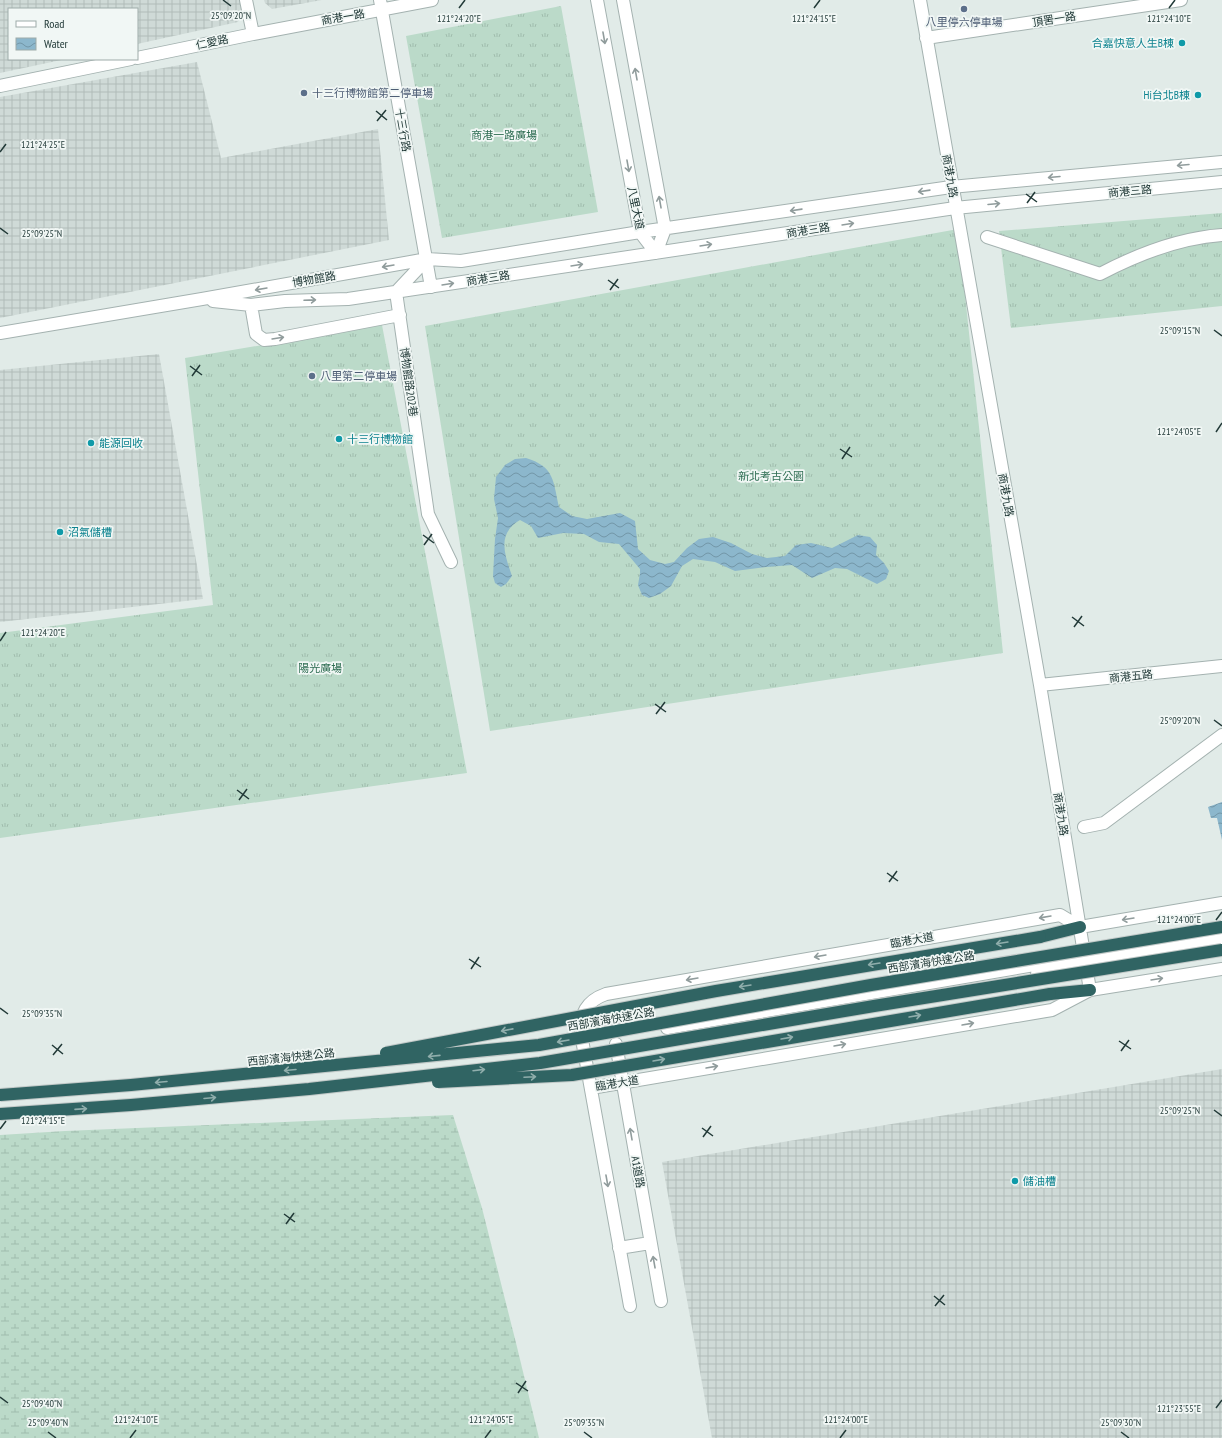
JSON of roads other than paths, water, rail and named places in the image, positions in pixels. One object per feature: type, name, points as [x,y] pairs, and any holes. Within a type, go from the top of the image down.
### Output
[{"type":"highway","points":[[308,1068],[716,991],[1040,937],[1080,927]]},
{"type":"highway","name":"西部濱海快速公路","points":[[0,1095],[131,1085],[539,1045],[871,985],[1222,927]]},
{"type":"highway","points":[[0,1114],[131,1105],[309,1089],[540,1063],[882,1005],[1222,950]]},
{"type":"highway","points":[[309,1089],[572,1075],[1050,994],[1090,990]]},
{"type":"street","points":[[246,0],[253,34]]},
{"type":"street","name":"商港一路","points":[[253,34],[381,5],[432,0]]},
{"type":"street","name":"八里大道","points":[[597,0],[640,232],[656,253]]},
{"type":"street","points":[[623,0],[665,229],[656,253]]},
{"type":"street","name":"商港九路","points":[[920,0],[951,187],[1040,686],[1090,990]]},
{"type":"street","name":"頂罟一路","points":[[926,38],[1181,0]]},
{"type":"street","name":"十三行路","points":[[381,5],[432,287]]},
{"type":"street","name":"仁愛路","points":[[138,58],[253,34]]},
{"type":"street","points":[[0,86],[126,60]]},
{"type":"street","name":"商港三路","points":[[427,259],[461,260],[640,232],[951,187],[1222,162]]},
{"type":"street","name":"商港三路","points":[[396,292],[955,208],[1222,182]]},
{"type":"street","points":[[987,237],[1100,274],[1115,266],[1161,247],[1210,236],[1222,235]]},
{"type":"street","points":[[396,292],[427,259]]},
{"type":"street","name":"博物館路","points":[[0,333],[427,259]]},
{"type":"street","name":"博物館路","points":[[202,299],[251,305],[285,301],[348,299],[396,292]]},
{"type":"street","name":"博物館路202巷","points":[[396,292],[428,514],[451,562]]},
{"type":"street","points":[[251,305],[256,334],[264,340],[400,315]]},
{"type":"street","name":"商港五路","points":[[1040,686],[1222,666]]},
{"type":"street","points":[[1084,827],[1104,823],[1222,735]]},
{"type":"street","points":[[1080,927],[1222,903]]},
{"type":"street","name":"臨港大道","points":[[1080,927],[1060,915],[606,994],[593,1000],[582,1015],[581,1029],[583,1046],[591,1088],[1052,1010],[1090,990],[1222,969]]},
{"type":"street","points":[[583,1046],[1085,961],[1222,933]]},
{"type":"street","points":[[583,1046],[616,1044],[1072,968],[1085,961],[1222,943]]},
{"type":"street","name":"A1道路","points":[[616,1044],[661,1300]]},
{"type":"street","points":[[591,1088],[630,1306]]},
{"type":"street","points":[[619,1248],[650,1243]]},
{"type":"water","points":[[526,458],[543,466],[548,471],[554,482],[559,507],[572,516],[587,519],[620,513],[635,521],[638,549],[650,560],[665,564],[674,562],[687,548],[699,539],[713,537],[731,543],[752,554],[767,558],[785,556],[796,545],[811,543],[832,548],[858,535],[870,537],[877,545],[876,555],[889,571],[886,579],[877,584],[847,569],[835,568],[812,578],[792,565],[735,571],[715,562],[693,559],[682,566],[671,586],[660,594],[649,598],[642,595],[638,585],[640,569],[619,544],[599,542],[584,534],[563,533],[538,538],[531,526],[520,520],[512,526],[505,538],[505,553],[512,576],[506,584],[501,587],[495,583],[493,576],[498,518],[494,499],[496,477],[505,465],[515,459]]},
{"type":"water","points":[[1222,802],[1222,840],[1217,818],[1211,818],[1208,807]]},
{"type":"place","name":"八里停六停車場","points":[[964,9]]},
{"type":"place","name":"合嘉快意人生B棟","points":[[1182,43]]},
{"type":"place","name":"十三行博物館第二停車場","points":[[304,93]]},
{"type":"place","name":"Hi台北B棟","points":[[1198,95]]},
{"type":"place","name":"八里第二停車場","points":[[312,376]]},
{"type":"place","name":"十三行博物館","points":[[339,439]]},
{"type":"place","name":"能源回收","points":[[91,443]]},
{"type":"place","name":"沼氣儲槽","points":[[60,532]]},
{"type":"place","name":"儲油槽","points":[[1015,1181]]},
{"type":"park label","name":"商港一路廣場","points":[[504,135]]},
{"type":"park label","name":"新北考古公園","points":[[771,476]]},
{"type":"park label","name":"陽光廣場","points":[[320,668]]}]
